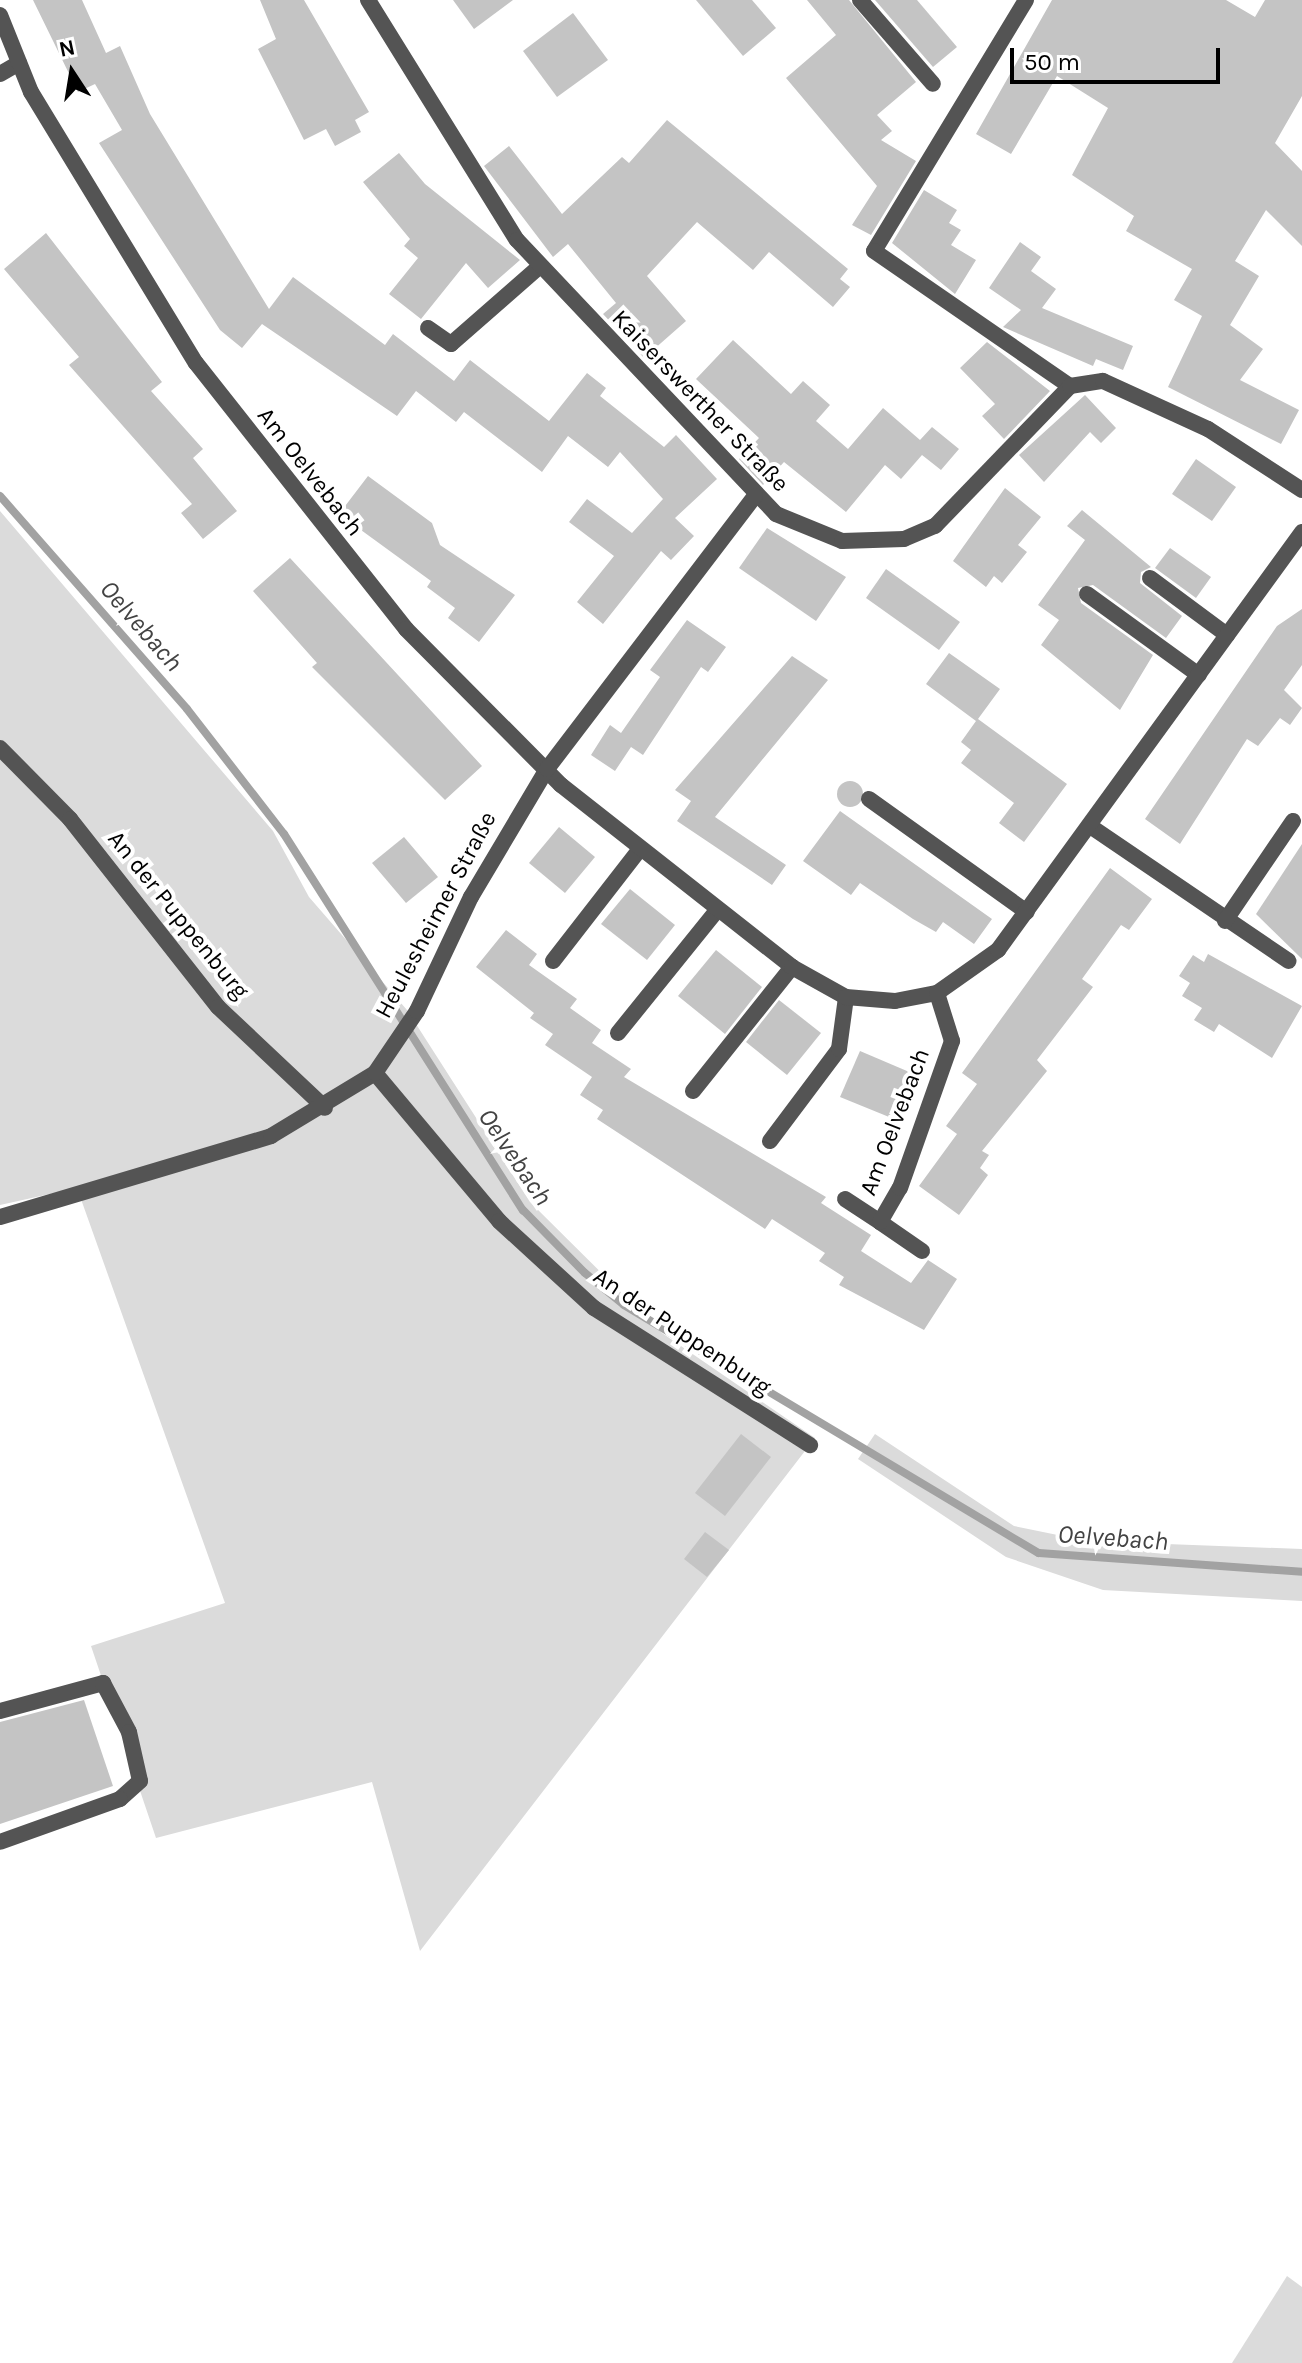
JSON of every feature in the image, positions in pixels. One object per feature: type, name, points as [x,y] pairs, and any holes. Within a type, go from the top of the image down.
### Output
[{"type":"street","name":"Kaiserswerther Straße","points":[[368,0],[465,164],[540,266],[755,496],[776,514],[842,541],[904,539],[935,526],[1070,386]]},
{"type":"street","points":[[860,0],[933,84]]},
{"type":"street","points":[[1026,0],[874,251],[1070,386],[1103,381],[1150,399],[1302,490]]},
{"type":"street","name":"Am Oelvebach","points":[[0,15],[19,63],[78,174],[188,350],[297,499],[406,629],[547,769],[640,849],[792,967],[846,997],[895,1001],[937,993],[998,950],[1302,532]]},
{"type":"street","points":[[0,74],[19,63]]},
{"type":"street","points":[[428,328],[451,344],[540,266]]},
{"type":"street","name":"Heulesheimer Straße","points":[[0,1217],[204,1162],[325,1108],[375,1073],[417,1011],[471,897],[547,769],[755,496]]},
{"type":"street","points":[[1150,578],[1227,635]]},
{"type":"street","points":[[1087,594],[1199,675]]},
{"type":"street","name":"An der Puppenburg","points":[[0,748],[70,819],[218,1007],[325,1108]]},
{"type":"street","points":[[869,799],[1027,912]]},
{"type":"street","points":[[1225,921],[1293,821]]},
{"type":"street","points":[[1090,826],[1225,921],[1289,961]]},
{"type":"street","points":[[553,961],[640,849]]},
{"type":"street","points":[[618,1033],[718,909]]},
{"type":"street","points":[[693,1091],[792,967]]},
{"type":"street","name":"Am Oelvebach","points":[[880,1222],[900,1188],[952,1041],[937,993]]},
{"type":"street","points":[[770,1141],[839,1049],[846,997]]},
{"type":"street","name":"An der Puppenburg","points":[[375,1073],[499,1221],[594,1308],[810,1445]]},
{"type":"street","name":"Am Oelvebach","points":[[845,1199],[922,1251]]},
{"type":"street","points":[[0,1711],[103,1683],[129,1732],[140,1781],[120,1799],[0,1842]]},
{"type":"shaded area","points":[[0,511],[273,831],[309,897],[407,1010],[530,1202],[662,1333],[815,1438],[420,1951],[372,1782],[156,1838],[91,1646],[225,1603],[77,1188],[0,1205]]},
{"type":"shaded area","points":[[875,1434],[1014,1526],[1087,1541],[1302,1549],[1302,1601],[1103,1590],[1006,1557],[858,1459]]},
{"type":"shaded area","points":[[1287,2276],[1302,2287],[1302,2363],[1232,2363]]},
{"type":"building","points":[[33,0],[82,0],[106,53],[120,46],[150,114],[269,309],[293,277],[385,345],[393,334],[454,381],[470,360],[549,421],[587,373],[606,388],[600,396],[664,447],[676,435],[717,479],[675,518],[694,536],[671,560],[661,551],[603,624],[577,602],[614,556],[569,522],[587,499],[632,533],[663,499],[620,452],[608,467],[568,436],[542,472],[464,412],[456,422],[416,391],[397,416],[262,324],[242,348],[220,330],[99,143],[122,130],[95,84],[78,92]]},
{"type":"building","points":[[260,0],[304,0],[369,112],[355,120],[361,132],[335,146],[326,129],[304,140],[258,49],[276,39]]},
{"type":"building","points":[[453,0],[513,0],[474,29]]},
{"type":"building","points":[[696,0],[752,0],[776,28],[743,56]]},
{"type":"building","points":[[807,0],[849,0],[916,82],[877,115],[892,131],[881,140],[916,161],[871,235],[852,225],[877,186],[786,78],[836,35]]},
{"type":"building","points":[[875,0],[917,0],[957,47],[933,67]]},
{"type":"building","points":[[1052,0],[1226,0],[1255,17],[1265,0],[1302,0],[1302,96],[1275,143],[1302,171],[1302,246],[1266,210],[1235,261],[1259,276],[1230,325],[1263,349],[1240,380],[1299,410],[1281,444],[1168,387],[1202,316],[1174,300],[1192,269],[1126,231],[1134,216],[1072,175],[1108,108],[1057,76],[1011,154],[976,134]]},
{"type":"building","points":[[573,13],[608,60],[557,97],[523,51]]},
{"type":"building","points":[[667,120],[848,269],[840,279],[850,287],[833,307],[769,252],[753,270],[697,222],[647,276],[686,321],[644,358],[603,314],[616,303],[568,244],[553,257],[484,166],[509,146],[562,214],[622,157],[629,163]]},
{"type":"building","points":[[399,153],[425,184],[520,260],[488,288],[466,263],[421,319],[389,294],[418,258],[404,246],[410,239],[363,182]]},
{"type":"building","points":[[924,190],[957,210],[949,223],[961,230],[951,245],[976,260],[955,294],[892,243]]},
{"type":"building","points":[[46,233],[162,382],[151,391],[203,449],[193,458],[237,511],[203,539],[181,513],[192,504],[69,365],[79,357],[4,269]]},
{"type":"building","points":[[1020,242],[1041,257],[1031,271],[1056,289],[1042,308],[1133,346],[1123,370],[1096,359],[1093,366],[1003,327],[1021,310],[989,288]]},
{"type":"building","points":[[733,340],[791,394],[803,381],[830,405],[816,421],[848,449],[883,408],[920,440],[932,427],[959,449],[941,470],[922,455],[901,479],[885,465],[846,512],[784,462],[763,485],[739,459],[759,438],[696,379]]},
{"type":"building","points":[[987,342],[1050,391],[1004,439],[982,416],[995,404],[960,368]]},
{"type":"building","points":[[1085,395],[1116,428],[1101,443],[1090,432],[1044,482],[1019,455]]},
{"type":"building","points":[[1196,459],[1236,487],[1212,521],[1172,494]]},
{"type":"building","points":[[368,476],[432,523],[440,545],[515,595],[479,642],[448,618],[455,608],[427,587],[431,581],[339,514]]},
{"type":"building","points":[[1005,488],[1041,517],[1018,545],[1027,552],[1002,583],[994,576],[986,587],[953,561]]},
{"type":"building","points":[[1082,510],[1151,567],[1141,572],[1140,583],[1182,616],[1166,638],[1093,585],[1078,588],[1081,603],[1153,655],[1120,710],[1041,645],[1059,620],[1038,605],[1085,540],[1067,526]]},
{"type":"building","points":[[767,528],[846,577],[816,621],[739,568]]},
{"type":"building","points":[[1170,548],[1211,577],[1196,598],[1155,568]]},
{"type":"building","points":[[290,558],[482,766],[445,800],[312,667],[317,663],[253,591]]},
{"type":"building","points":[[886,569],[960,622],[939,650],[866,598]]},
{"type":"building","points":[[1302,609],[1302,665],[1284,690],[1302,708],[1290,725],[1280,718],[1258,746],[1247,739],[1180,844],[1145,819],[1277,626]]},
{"type":"building","points":[[687,620],[726,647],[708,672],[701,667],[643,755],[631,747],[615,771],[591,755],[610,725],[621,733],[660,677],[650,670]]},
{"type":"building","points":[[949,653],[1000,689],[978,719],[1067,784],[1024,842],[999,823],[1014,803],[961,763],[971,750],[961,742],[976,721],[926,684]]},
{"type":"building","points":[[792,656],[828,680],[715,817],[786,865],[772,885],[677,821],[691,801],[675,790]]},
{"type":"building","points":[[850,781],[859,785],[863,794],[859,803],[850,807],[841,803],[837,794],[841,785]]},
{"type":"building","points":[[840,811],[992,919],[974,944],[943,922],[936,932],[860,883],[851,895],[803,861]]},
{"type":"building","points":[[559,827],[595,857],[565,893],[529,863]]},
{"type":"building","points":[[404,837],[438,877],[406,903],[372,863]]},
{"type":"building","points":[[1302,844],[1302,959],[1256,914]]},
{"type":"building","points":[[1110,868],[1152,899],[1129,930],[1121,925],[1082,979],[1093,987],[1037,1060],[1047,1071],[982,1151],[989,1155],[980,1168],[988,1175],[959,1215],[919,1186],[957,1134],[946,1126],[977,1084],[962,1073]]},
{"type":"building","points":[[630,889],[675,925],[647,960],[601,924]]},
{"type":"building","points":[[506,930],[537,954],[529,965],[577,999],[570,1008],[601,1030],[592,1043],[631,1069],[624,1077],[826,1197],[821,1203],[871,1235],[861,1251],[911,1283],[928,1260],[957,1279],[924,1330],[839,1285],[844,1277],[819,1261],[825,1253],[772,1219],[765,1229],[597,1119],[603,1110],[580,1095],[592,1077],[545,1045],[553,1034],[530,1018],[534,1013],[476,967]]},
{"type":"building","points":[[716,950],[762,987],[725,1034],[678,996]]},
{"type":"building","points":[[1208,954],[1302,1006],[1272,1058],[1219,1024],[1214,1032],[1194,1020],[1202,1008],[1182,996],[1190,983],[1179,976],[1193,955],[1204,962]]},
{"type":"building","points":[[779,1000],[821,1033],[787,1075],[746,1042]]},
{"type":"building","points":[[860,1051],[914,1074],[894,1119],[840,1097]]},
{"type":"building","points":[[741,1434],[771,1457],[725,1516],[695,1493]]},
{"type":"building","points":[[705,1532],[729,1550],[707,1577],[684,1559]]},
{"type":"building","points":[[84,1700],[113,1786],[0,1824],[0,1722]]},
{"type":"waterway","name":"Oelvebach","points":[[0,496],[187,709],[284,834],[523,1210],[585,1273],[624,1305],[1039,1553],[1302,1572]]}]
